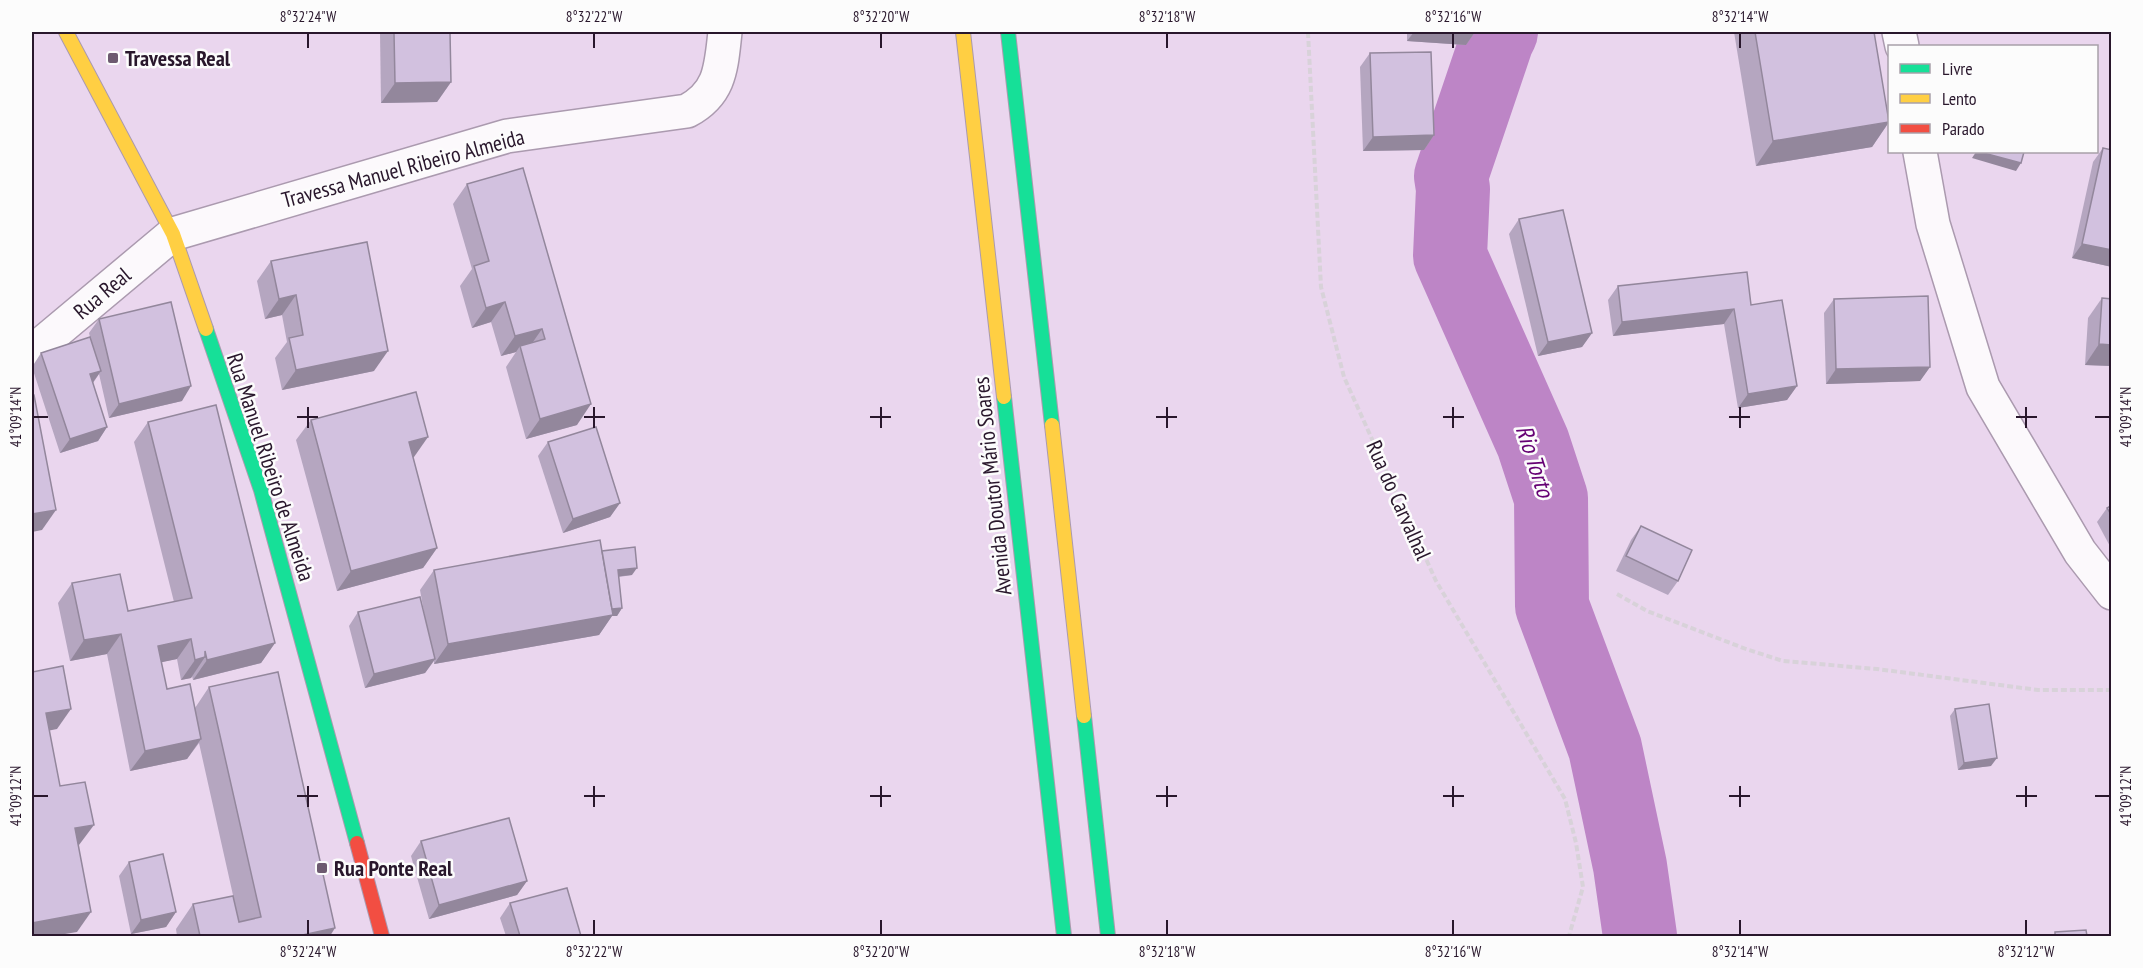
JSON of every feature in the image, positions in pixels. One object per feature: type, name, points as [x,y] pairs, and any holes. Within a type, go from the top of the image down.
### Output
[{"type":"main road","name":"Rua Manuel Ribeiro de Almeida","points":[[66,32],[173,234],[261,490],[382,936]]},
{"type":"main road","name":"Avenida Doutor Mário Soares","points":[[963,32],[1064,936]]},
{"type":"main road","points":[[1008,32],[1108,936]]},
{"type":"street","name":"Travessa Manuel Ribeiro Almeida","points":[[173,234],[507,136],[687,111],[701,103],[712,92],[721,67],[725,32]]},
{"type":"street","points":[[1920,153],[1933,224],[1983,387],[2080,552],[2112,593]]},
{"type":"street","name":"Rua Real","points":[[32,352],[173,234]]},
{"type":"path","name":"Rua do Carvalhal","points":[[1308,32],[1321,287],[1344,377],[1436,581],[1565,799],[1576,843],[1583,887],[1569,936]]},
{"type":"path","points":[[1617,594],[1647,611],[1783,661],[1877,669],[2038,690],[2112,690]]},
{"type":"building","points":[[394,32],[450,32],[451,82],[395,83]]},
{"type":"building","points":[[1755,32],[1874,32],[1888,122],[1773,141]]},
{"type":"building","points":[[1431,52],[1434,135],[1373,137],[1370,53]]},
{"type":"building","points":[[2103,148],[2112,150],[2112,250],[2082,244]]},
{"type":"building","points":[[1984,153],[2024,153],[2021,163]]},
{"type":"building","points":[[523,168],[591,404],[540,419],[520,346],[545,339],[542,329],[515,336],[505,302],[486,308],[474,266],[489,261],[467,184]]},
{"type":"building","points":[[1563,210],[1592,333],[1548,342],[1519,219]]},
{"type":"building","points":[[367,242],[388,351],[296,370],[289,338],[303,335],[296,295],[279,299],[271,261]]},
{"type":"building","points":[[1747,272],[1751,305],[1782,300],[1797,386],[1748,394],[1734,309],[1622,322],[1618,286]]},
{"type":"building","points":[[1928,296],[1930,367],[1836,369],[1834,299]]},
{"type":"building","points":[[2102,298],[2112,299],[2112,345],[2099,344]]},
{"type":"building","points":[[171,302],[191,386],[119,404],[99,319]]},
{"type":"building","points":[[90,337],[101,371],[90,374],[107,427],[70,439],[41,353]]},
{"type":"building","points":[[416,392],[428,437],[409,442],[437,548],[351,571],[311,420]]},
{"type":"building","points":[[32,395],[34,395],[56,510],[32,514]]},
{"type":"building","points":[[216,405],[275,643],[207,660],[205,651],[205,657],[195,660],[191,639],[158,646],[167,689],[190,684],[201,739],[145,751],[121,634],[84,640],[72,583],[120,574],[128,611],[192,598],[148,422]]},
{"type":"building","points":[[596,427],[620,503],[573,519],[548,442]]},
{"type":"building","points":[[2112,505],[2112,516],[2107,508]]},
{"type":"building","points":[[1641,526],[1692,550],[1678,581],[1626,556]]},
{"type":"building","points":[[600,540],[613,615],[448,644],[434,570]]},
{"type":"building","points":[[635,547],[637,568],[618,570],[622,608],[612,609],[602,551]]},
{"type":"building","points":[[420,597],[435,659],[374,674],[358,612]]},
{"type":"building","points":[[63,666],[71,709],[46,713],[60,786],[85,782],[94,825],[75,828],[91,912],[32,923],[32,672]]},
{"type":"building","points":[[278,672],[335,928],[298,936],[200,936],[193,904],[233,896],[239,922],[261,917],[209,687]]},
{"type":"building","points":[[1989,704],[1997,758],[1964,763],[1955,709]]},
{"type":"building","points":[[509,818],[527,881],[439,905],[421,841]]},
{"type":"building","points":[[163,854],[176,912],[141,920],[129,862]]},
{"type":"building","points":[[567,888],[581,936],[520,936],[510,903]]},
{"type":"building","points":[[2086,930],[2087,936],[2055,936],[2055,932]]},
{"type":"waterway","name":"Rio Torto","points":[[1501,32],[1451,176],[1453,189],[1450,256],[1533,443],[1551,498],[1552,606],[1605,748],[1630,866],[1640,936]]},
{"type":"traffic: fast","points":[[1008,32],[1052,425]]},
{"type":"traffic: fast","points":[[206,329],[261,490],[357,843]]},
{"type":"traffic: fast","points":[[1004,397],[1064,936]]},
{"type":"traffic: fast","points":[[1084,716],[1108,936]]},
{"type":"traffic: slow","points":[[66,32],[173,234],[206,329]]},
{"type":"traffic: slow","points":[[963,32],[1004,397]]},
{"type":"traffic: slow","points":[[1052,425],[1084,716]]},
{"type":"traffic: jam","points":[[357,843],[382,936]]},
{"type":"place","name":"Travessa Real","points":[[113,58]]},
{"type":"place","name":"Rua Ponte Real","points":[[322,868]]}]
